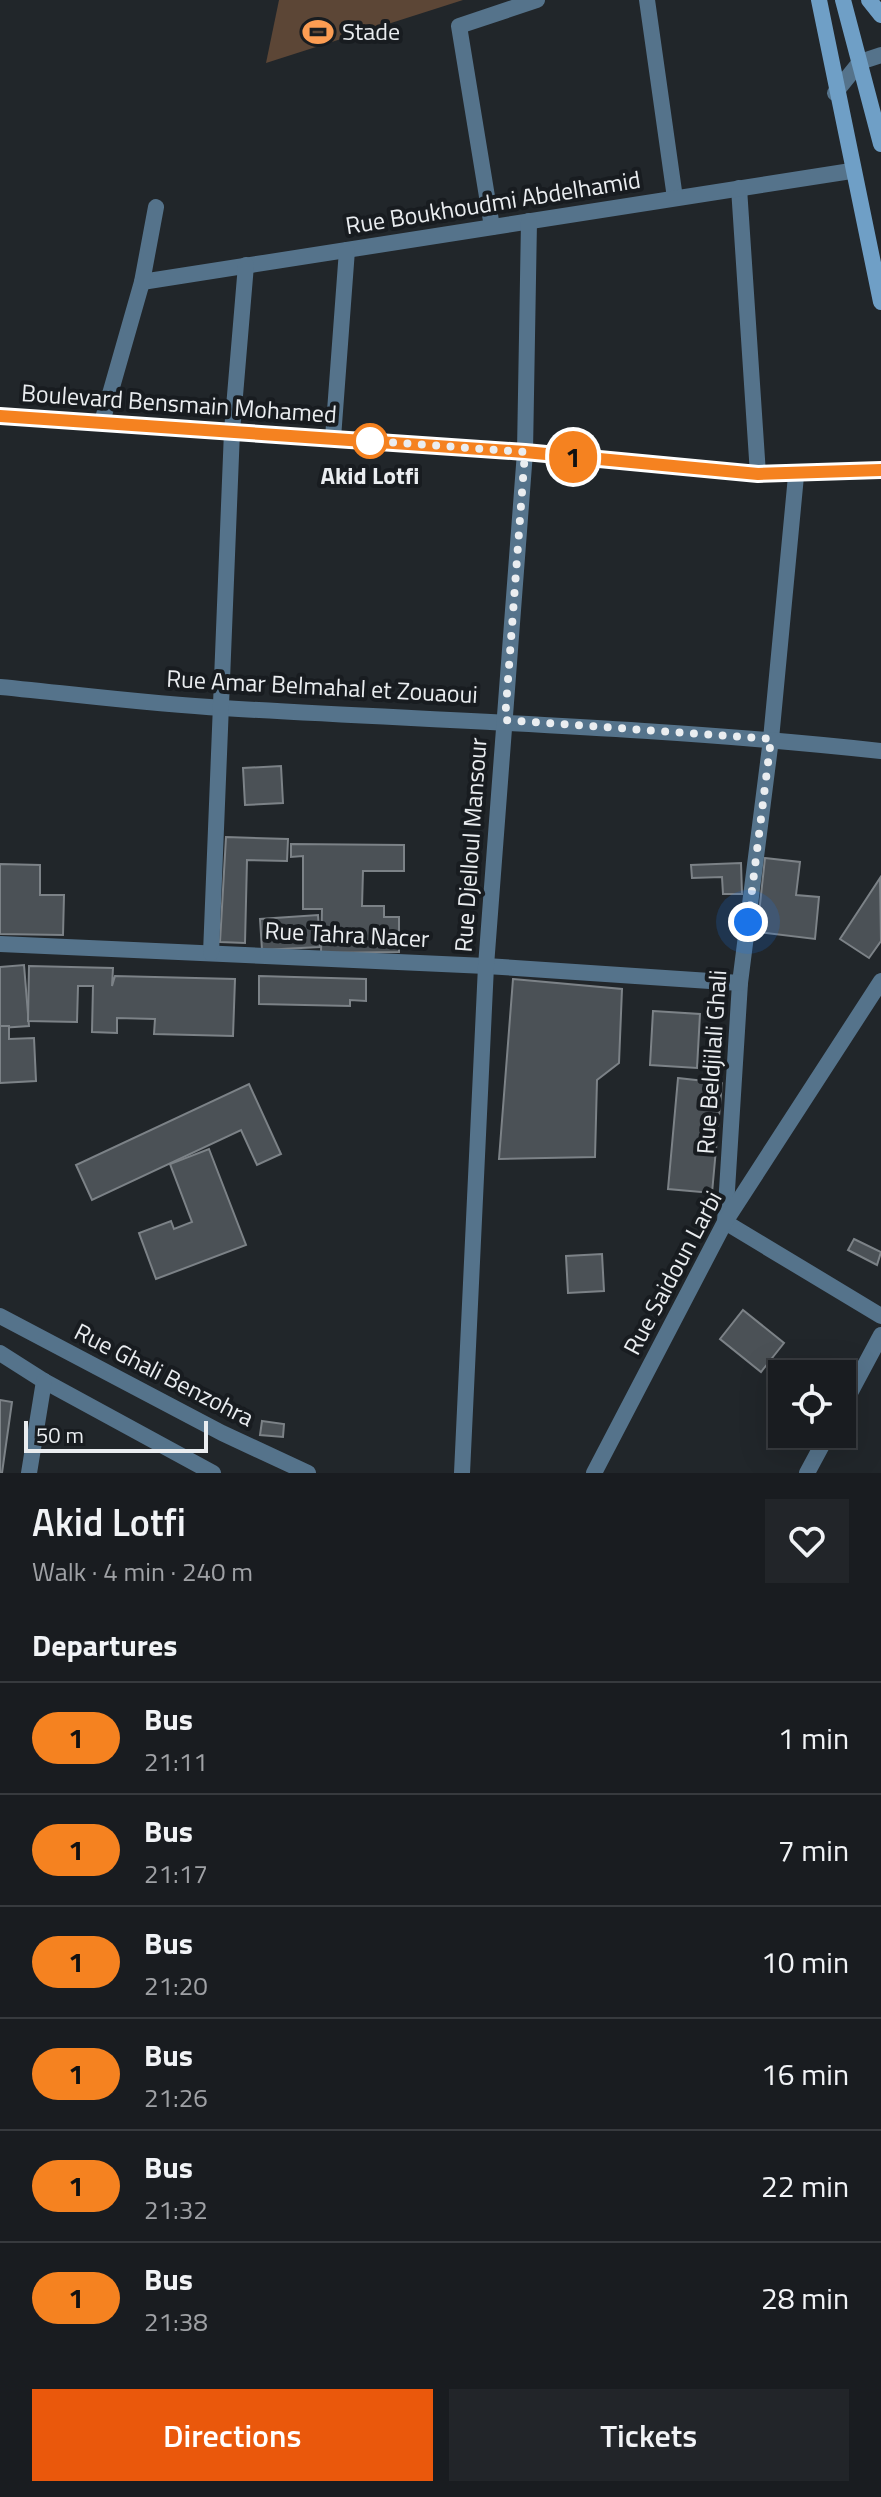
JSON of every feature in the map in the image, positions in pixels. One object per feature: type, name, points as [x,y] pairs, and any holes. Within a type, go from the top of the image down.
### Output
[{"type":"main road","points":[[819,0],[851,171],[881,302]]},
{"type":"main road","points":[[843,0],[860,62],[877,104],[881,144]]},
{"type":"main road","points":[[869,0],[881,15]]},
{"type":"street","points":[[492,227],[459,26],[537,0]]},
{"type":"street","points":[[647,0],[675,198]]},
{"type":"street","points":[[835,93],[860,62],[881,55]]},
{"type":"street","name":"Rue Boukhoudmi Abdelhamid","points":[[142,282],[851,171]]},
{"type":"street","points":[[739,188],[758,474]]},
{"type":"street","points":[[102,422],[142,282],[156,207]]},
{"type":"street","name":"Rue Djelloul Mansour","points":[[462,1473],[486,966],[525,452],[529,221]]},
{"type":"street","points":[[333,438],[347,250]]},
{"type":"street","points":[[211,953],[232,431],[246,265]]},
{"type":"street","name":"Boulevard Bensmain Mohamed","points":[[0,416],[525,452],[758,474],[796,476],[881,470]]},
{"type":"street","name":"Rue Beldjilali Ghali","points":[[725,1222],[740,983],[771,739],[796,476]]},
{"type":"street","name":"Rue Amar Belmahal et Zouaoui","points":[[0,687],[220,708],[505,720],[771,739],[881,751]]},
{"type":"street","name":"Rue Tahra Nacer","points":[[0,944],[486,966],[740,983]]},
{"type":"street","name":"Rue Saidoun Larbi","points":[[594,1473],[725,1222],[881,981]]},
{"type":"street","points":[[725,1222],[881,1316]]},
{"type":"street","name":"Rue Ghali Benzohra","points":[[0,1316],[169,1406],[308,1473]]},
{"type":"street","points":[[856,1382],[881,1335]]},
{"type":"street","points":[[0,1353],[44,1381],[213,1473]]},
{"type":"street","points":[[29,1473],[44,1381]]},
{"type":"street","points":[[807,1473],[820,1448]]},
{"type":"shaded area","name":"Stade","points":[[279,0],[463,0],[266,63]]},
{"type":"building","points":[[281,766],[283,803],[245,805],[243,768]]},
{"type":"building","points":[[226,837],[288,839],[287,861],[247,860],[245,943],[220,942]]},
{"type":"building","points":[[291,844],[404,845],[404,871],[363,871],[362,906],[384,906],[384,917],[399,917],[399,952],[321,953],[322,909],[303,909],[303,856],[291,857]]},
{"type":"building","points":[[765,858],[800,862],[796,895],[819,897],[815,939],[757,932]]},
{"type":"building","points":[[741,863],[742,894],[723,894],[722,877],[692,878],[691,865]]},
{"type":"building","points":[[0,864],[40,865],[40,895],[64,895],[63,935],[0,934]]},
{"type":"building","points":[[880,878],[881,941],[869,958],[840,939]]},
{"type":"building","points":[[318,915],[320,947],[262,950],[260,919]]},
{"type":"building","points":[[24,965],[29,1026],[0,1028],[0,967]]},
{"type":"building","points":[[29,966],[113,968],[112,986],[115,976],[235,979],[233,1036],[154,1034],[155,1019],[117,1018],[117,1033],[92,1032],[93,986],[78,986],[77,1022],[28,1021]]},
{"type":"building","points":[[259,976],[366,979],[366,1001],[350,1000],[350,1006],[259,1004]]},
{"type":"building","points":[[513,979],[622,989],[619,1063],[597,1080],[595,1157],[499,1159]]},
{"type":"building","points":[[653,1011],[700,1014],[697,1068],[650,1065]]},
{"type":"building","points":[[0,1026],[9,1026],[9,1039],[34,1038],[36,1081],[0,1083]]},
{"type":"building","points":[[678,1078],[722,1083],[712,1193],[668,1189]]},
{"type":"building","points":[[249,1084],[281,1154],[257,1165],[241,1130],[92,1200],[76,1165]]},
{"type":"building","points":[[209,1149],[246,1245],[156,1279],[139,1233],[171,1221],[174,1229],[192,1222],[170,1164]]},
{"type":"building","points":[[854,1239],[881,1252],[877,1265],[848,1250]]},
{"type":"building","points":[[602,1254],[604,1291],[568,1293],[566,1256]]},
{"type":"building","points":[[743,1310],[784,1343],[761,1372],[720,1339]]},
{"type":"building","points":[[0,1400],[12,1402],[2,1473],[0,1473]]},
{"type":"building","points":[[262,1421],[284,1424],[283,1437],[260,1435]]},
{"type":"bus line","name":"1","points":[[0,416],[525,452],[758,474],[796,476],[881,470]]},
{"type":"place","name":"Stade","points":[[318,32]]},
{"type":"place","name":"Akid Lotfi","points":[[370,441]]},
{"type":"route","points":[[370,441],[360,440],[525,452],[505,720],[771,739],[748,922]]}]
